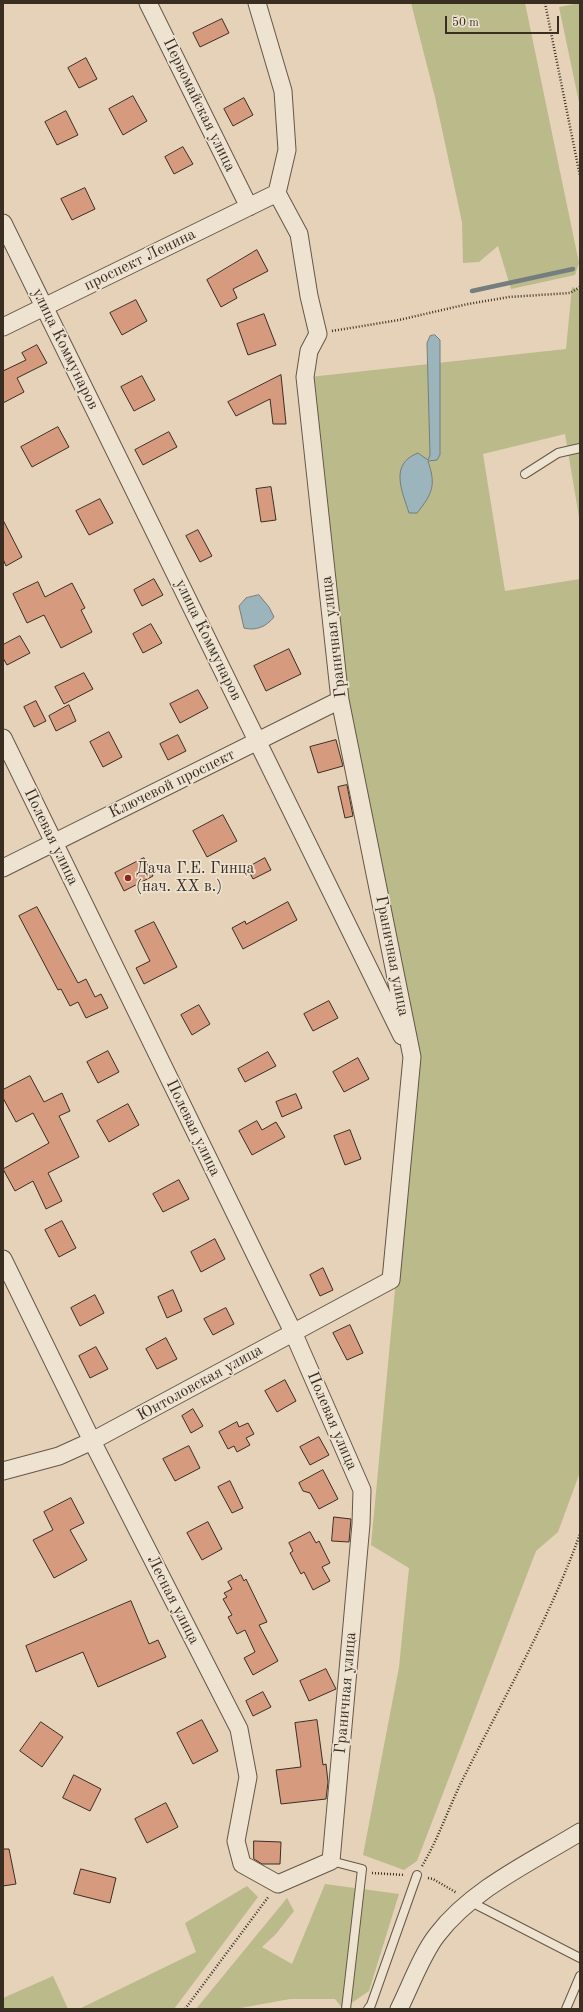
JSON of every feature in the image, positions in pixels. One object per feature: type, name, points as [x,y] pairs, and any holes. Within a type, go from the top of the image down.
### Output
[{"type":"street","name":"Первомайская улица","points":[[148,3],[249,207]]},
{"type":"street","points":[[257,3],[283,91],[287,150],[277,193],[299,234],[309,296],[318,334]]},
{"type":"street","name":"проспект Ленина","points":[[3,327],[277,193]]},
{"type":"street","name":"улица Коммунаров","points":[[3,223],[412,1057]]},
{"type":"street","name":"Граничная улица","points":[[318,334],[309,351],[305,377],[340,700],[412,1057],[391,1280]]},
{"type":"street","name":"Ключевой проспект","points":[[3,868],[340,700]]},
{"type":"street","name":"Полевая улица","points":[[3,738],[293,1332],[362,1490],[361,1524]]},
{"type":"street","name":"Лесная улица","points":[[3,1259],[92,1442],[239,1729],[248,1777],[236,1841],[242,1864],[278,1884]]},
{"type":"street","name":"Юнтоловская улица","points":[[3,1471],[59,1456],[92,1442],[391,1280]]},
{"type":"street","name":"Граничная улица","points":[[331,1861],[361,1524]]},
{"type":"street","points":[[399,2009],[436,1937],[454,1916],[488,1888],[580,1832]]},
{"type":"street","points":[[278,1884],[331,1861]]},
{"type":"lane","points":[[524,474],[558,453],[580,448]]},
{"type":"lane","points":[[331,1861],[362,1869],[346,2009]]},
{"type":"lane","points":[[368,2009],[371,2005],[417,1875]]},
{"type":"lane","points":[[471,1902],[580,1958]]},
{"type":"lane","points":[[566,2009],[580,1976]]},
{"type":"path","points":[[545,3],[580,176]]},
{"type":"path","points":[[318,334],[399,320],[468,304],[509,297],[570,293],[580,287]]},
{"type":"path","points":[[417,1875],[436,1839],[454,1797],[554,1599],[580,1534]]},
{"type":"path","points":[[185,2009],[278,1884]]},
{"type":"shaded area","points":[[411,3],[525,3],[579,263],[575,275],[511,289],[498,246],[479,262],[463,263],[462,222],[435,97]]},
{"type":"shaded area","points":[[580,3],[580,107],[559,7]]},
{"type":"shaded area","points":[[572,287],[580,290],[580,523],[565,434],[483,454],[505,591],[580,579],[580,1472],[558,1532],[536,1551],[417,1861],[404,1870],[363,1855],[399,1667],[409,1568],[371,1545],[417,1056],[348,698],[310,377],[566,349]]},
{"type":"shaded area","points":[[325,1884],[399,1894],[369,1991],[343,2009],[335,1999],[290,1999],[235,2009],[196,2009],[287,1898],[294,1911],[276,1934],[262,1947],[292,1964]]},
{"type":"shaded area","points":[[247,1886],[258,1897],[174,2009],[79,2009],[196,1952],[185,1923]]},
{"type":"shaded area","points":[[53,1976],[68,2009],[3,2009],[3,1998]]},
{"type":"water","points":[[435,335],[440,340],[440,455],[437,460],[428,461],[432,476],[432,488],[427,500],[417,513],[409,513],[401,487],[401,471],[403,464],[409,458],[418,453],[428,460],[430,455],[427,343],[430,336]]},
{"type":"water","points":[[259,595],[269,607],[274,617],[264,626],[253,629],[244,628],[239,606],[246,598]]},
{"type":"building","points":[[222,19],[229,33],[200,47],[193,33]]},
{"type":"building","points":[[86,58],[97,79],[79,88],[68,68]]},
{"type":"building","points":[[133,96],[147,121],[123,135],[109,109]]},
{"type":"building","points":[[244,98],[253,115],[233,126],[224,109]]},
{"type":"building","points":[[66,111],[78,135],[57,145],[45,122]]},
{"type":"building","points":[[183,147],[193,164],[174,174],[165,157]]},
{"type":"building","points":[[85,188],[95,209],[72,220],[61,199]]},
{"type":"building","points":[[257,250],[268,271],[233,289],[237,298],[221,307],[207,280]]},
{"type":"building","points":[[136,300],[147,321],[122,335],[110,313]]},
{"type":"building","points":[[264,314],[276,345],[248,355],[237,324]]},
{"type":"building","points":[[37,345],[47,363],[17,378],[24,392],[3,403],[3,371],[26,360],[22,353]]},
{"type":"building","points":[[281,375],[286,424],[273,424],[270,399],[236,416],[228,402]]},
{"type":"building","points":[[142,376],[155,400],[134,411],[121,387]]},
{"type":"building","points":[[58,427],[69,447],[32,467],[21,447]]},
{"type":"building","points":[[169,432],[177,447],[143,465],[135,450]]},
{"type":"building","points":[[271,487],[276,520],[261,522],[256,489]]},
{"type":"building","points":[[100,499],[113,523],[89,535],[76,511]]},
{"type":"building","points":[[3,520],[22,557],[6,566],[3,559]]},
{"type":"building","points":[[198,530],[212,556],[200,562],[186,536]]},
{"type":"building","points":[[154,579],[163,595],[142,606],[134,590]]},
{"type":"building","points":[[38,582],[45,597],[72,583],[85,608],[81,610],[92,632],[61,648],[44,615],[27,623],[13,594]]},
{"type":"building","points":[[151,624],[162,643],[143,653],[133,634]]},
{"type":"building","points":[[20,636],[30,653],[7,665],[3,658],[3,645]]},
{"type":"building","points":[[289,649],[301,674],[266,691],[254,666]]},
{"type":"building","points":[[84,673],[93,689],[64,704],[55,687]]},
{"type":"building","points":[[198,690],[208,708],[180,723],[170,704]]},
{"type":"building","points":[[36,701],[46,721],[34,727],[24,707]]},
{"type":"building","points":[[69,705],[76,721],[56,731],[49,716]]},
{"type":"building","points":[[109,732],[122,757],[103,767],[90,742]]},
{"type":"building","points":[[178,735],[186,751],[168,760],[160,744]]},
{"type":"building","points":[[336,740],[343,766],[318,773],[310,747]]},
{"type":"building","points":[[347,785],[353,816],[345,818],[338,787]]},
{"type":"building","points":[[223,815],[237,841],[207,857],[193,831]]},
{"type":"building","points":[[144,858],[153,876],[124,891],[115,873]]},
{"type":"building","points":[[265,858],[271,870],[253,879],[247,868]]},
{"type":"building","points":[[288,902],[297,920],[243,949],[232,928],[245,921],[246,924]]},
{"type":"building","points":[[37,907],[78,983],[86,979],[95,997],[101,994],[108,1008],[86,1018],[78,1002],[70,1006],[61,989],[58,990],[19,916]]},
{"type":"building","points":[[154,922],[177,967],[144,984],[136,968],[150,961],[135,931]]},
{"type":"building","points":[[329,1001],[338,1018],[313,1031],[304,1014]]},
{"type":"building","points":[[199,1005],[210,1024],[192,1035],[181,1015]]},
{"type":"building","points":[[108,1051],[119,1072],[98,1083],[87,1062]]},
{"type":"building","points":[[268,1052],[276,1066],[245,1082],[238,1069]]},
{"type":"building","points":[[358,1058],[369,1079],[344,1092],[333,1072]]},
{"type":"building","points":[[30,1076],[44,1102],[62,1093],[70,1111],[59,1116],[79,1157],[48,1173],[62,1201],[46,1209],[33,1181],[15,1191],[3,1169],[49,1143],[33,1113],[16,1122],[3,1098],[3,1090]]},
{"type":"building","points":[[296,1094],[302,1108],[282,1117],[276,1102]]},
{"type":"building","points":[[128,1104],[139,1125],[109,1142],[97,1121]]},
{"type":"building","points":[[257,1121],[262,1130],[276,1122],[285,1137],[252,1155],[239,1131]]},
{"type":"building","points":[[350,1130],[361,1159],[345,1165],[334,1136]]},
{"type":"building","points":[[179,1180],[189,1199],[163,1212],[153,1194]]},
{"type":"building","points":[[62,1221],[76,1248],[59,1257],[45,1230]]},
{"type":"building","points":[[215,1239],[225,1259],[201,1272],[191,1252]]},
{"type":"building","points":[[323,1268],[333,1290],[320,1296],[310,1275]]},
{"type":"building","points":[[173,1290],[182,1311],[167,1318],[158,1297]]},
{"type":"building","points":[[95,1295],[104,1313],[80,1326],[71,1308]]},
{"type":"building","points":[[226,1308],[234,1324],[213,1335],[204,1319]]},
{"type":"building","points":[[350,1325],[363,1353],[347,1360],[333,1333]]},
{"type":"building","points":[[166,1338],[177,1359],[157,1369],[146,1349]]},
{"type":"building","points":[[96,1347],[108,1369],[90,1378],[79,1356]]},
{"type":"building","points":[[285,1380],[296,1401],[277,1412],[265,1391]]},
{"type":"building","points":[[193,1409],[203,1426],[191,1433],[182,1416]]},
{"type":"building","points":[[237,1422],[239,1427],[248,1423],[254,1434],[246,1438],[250,1445],[237,1452],[234,1446],[228,1449],[219,1432]]},
{"type":"building","points":[[319,1437],[329,1455],[310,1465],[300,1447]]},
{"type":"building","points":[[189,1446],[200,1468],[175,1481],[163,1459]]},
{"type":"building","points":[[323,1470],[338,1499],[319,1509],[310,1493],[303,1491],[299,1483]]},
{"type":"building","points":[[230,1481],[243,1508],[232,1513],[218,1487]]},
{"type":"building","points":[[71,1498],[84,1523],[70,1530],[87,1560],[54,1578],[33,1540],[53,1530],[44,1512]]},
{"type":"building","points":[[334,1517],[351,1519],[349,1542],[332,1541]]},
{"type":"building","points":[[208,1522],[222,1549],[202,1560],[187,1533]]},
{"type":"building","points":[[310,1532],[316,1543],[319,1541],[330,1563],[322,1567],[330,1581],[313,1590],[304,1572],[301,1574],[290,1553],[293,1551],[289,1543]]},
{"type":"building","points":[[241,1575],[244,1581],[246,1579],[267,1622],[259,1625],[278,1661],[253,1675],[244,1658],[255,1652],[245,1630],[237,1634],[228,1617],[232,1615],[223,1599],[227,1597],[224,1593],[232,1589],[228,1582]]},
{"type":"building","points":[[131,1601],[149,1644],[158,1640],[166,1657],[98,1687],[83,1652],[36,1672],[26,1646]]},
{"type":"building","points":[[326,1669],[336,1689],[309,1701],[300,1681]]},
{"type":"building","points":[[263,1692],[271,1707],[253,1716],[246,1701]]},
{"type":"building","points":[[202,1720],[218,1751],[193,1764],[177,1733]]},
{"type":"building","points":[[317,1720],[323,1765],[326,1764],[328,1782],[326,1799],[281,1804],[276,1770],[301,1767],[295,1723]]},
{"type":"building","points":[[41,1722],[63,1737],[42,1767],[20,1751]]},
{"type":"building","points":[[74,1775],[101,1789],[90,1811],[63,1798]]},
{"type":"building","points":[[166,1803],[178,1827],[147,1843],[135,1819]]},
{"type":"building","points":[[254,1841],[281,1842],[280,1864],[262,1864],[254,1859]]},
{"type":"building","points":[[3,1849],[9,1849],[16,1884],[3,1886]]},
{"type":"building","points":[[81,1869],[116,1878],[110,1903],[74,1894]]},
{"type":"waterway","points":[[472,291],[573,269]]},
{"type":"place","name":"Дача Г.Е. Гинца (нач. XX в.)","points":[[128,878]]}]
